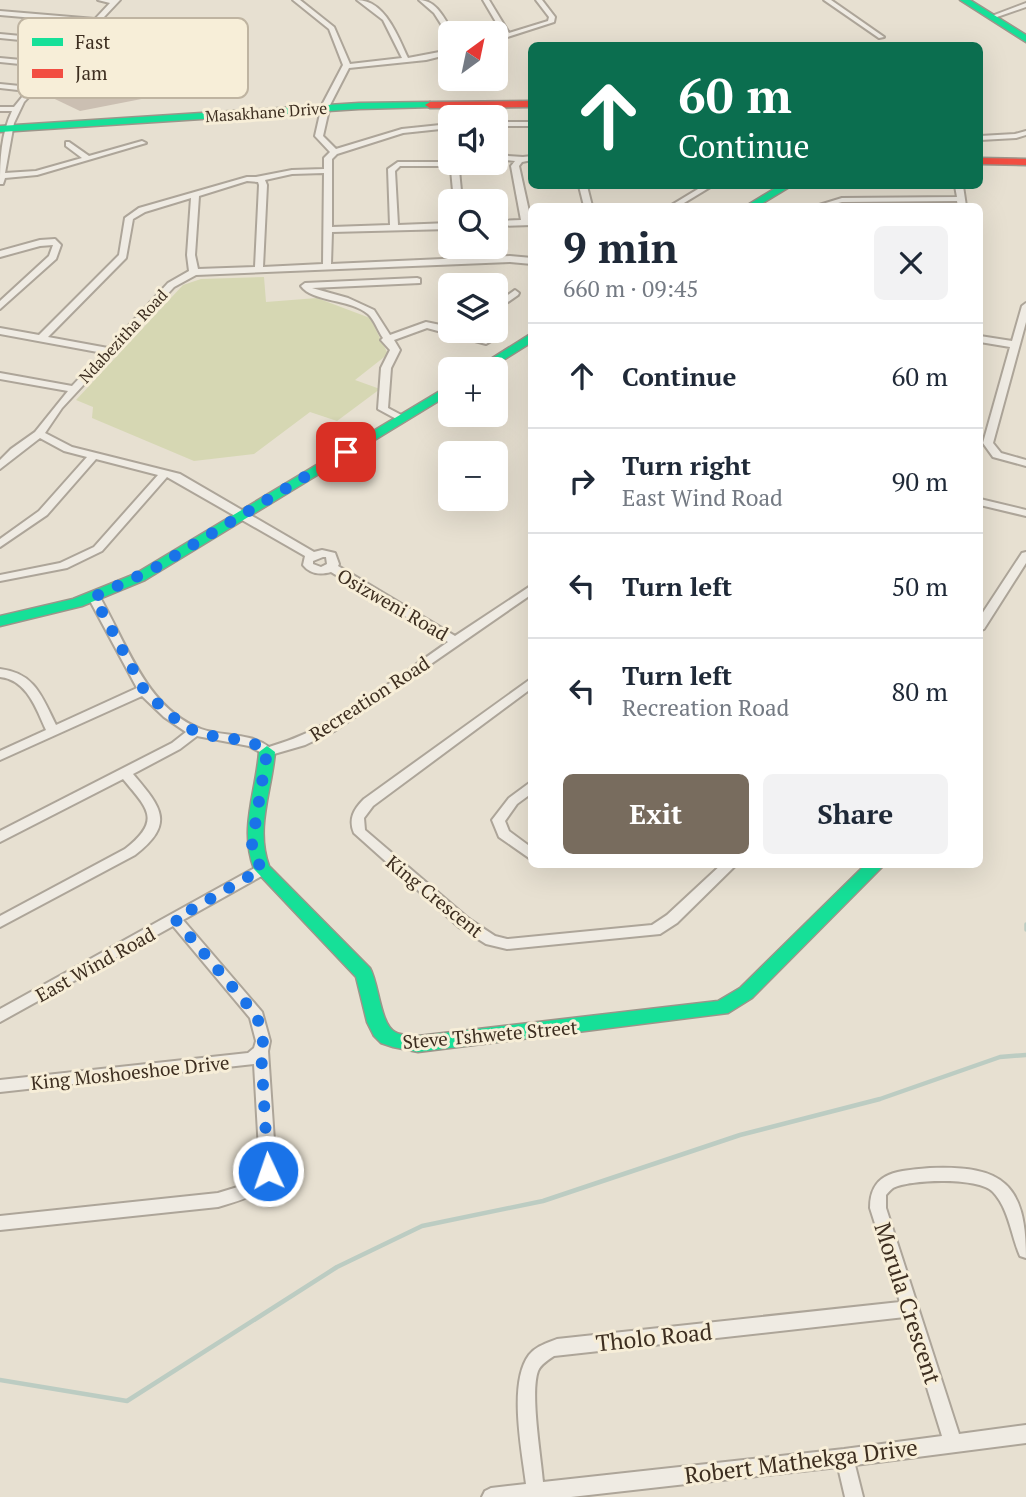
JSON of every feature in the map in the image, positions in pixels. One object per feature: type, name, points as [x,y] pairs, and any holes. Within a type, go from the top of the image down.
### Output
[{"type":"street","points":[[101,0],[116,1]]},
{"type":"street","points":[[296,0],[332,28],[347,66],[325,108],[319,138],[334,152]]},
{"type":"street","points":[[360,0],[386,20],[406,60]]},
{"type":"street","points":[[422,0],[437,12],[442,21]]},
{"type":"street","points":[[486,0],[498,21]]},
{"type":"street","points":[[508,36],[552,21],[539,0]]},
{"type":"street","points":[[827,0],[881,37]]},
{"type":"street","points":[[964,0],[1026,39]]},
{"type":"street","points":[[101,18],[116,1]]},
{"type":"street","points":[[992,17],[1026,5]]},
{"type":"street","points":[[0,13],[61,18]]},
{"type":"street","points":[[0,36],[18,38]]},
{"type":"street","points":[[347,66],[438,54]]},
{"type":"street","points":[[0,60],[18,62]]},
{"type":"street","points":[[0,86],[18,88]]},
{"type":"street","points":[[0,182],[5,129],[25,98]]},
{"type":"street","name":"Masakhane Drive","points":[[5,129],[423,103],[528,104]]},
{"type":"street","points":[[0,109],[17,109]]},
{"type":"street","points":[[508,124],[528,124]]},
{"type":"street","points":[[327,266],[328,156],[402,131],[438,127]]},
{"type":"street","points":[[983,138],[1002,138],[1026,133]]},
{"type":"street","points":[[0,176],[34,173],[142,143]]},
{"type":"street","points":[[69,144],[87,158]]},
{"type":"street","points":[[508,158],[527,159]]},
{"type":"street","points":[[527,159],[515,166],[528,218]]},
{"type":"street","points":[[394,228],[392,167],[400,163],[438,161]]},
{"type":"street","points":[[983,161],[1026,162]]},
{"type":"street","points":[[41,338],[123,256],[131,216],[247,179],[327,170]]},
{"type":"street","points":[[258,179],[263,185],[259,268]]},
{"type":"street","points":[[679,203],[703,189]]},
{"type":"street","points":[[756,203],[781,189]]},
{"type":"street","points":[[195,194],[191,255],[194,272],[510,259],[528,261]]},
{"type":"street","points":[[828,203],[837,200],[962,203]]},
{"type":"street","points":[[508,223],[528,222]]},
{"type":"street","points":[[328,230],[438,226]]},
{"type":"street","points":[[0,254],[45,242],[57,245],[53,257],[0,306]]},
{"type":"street","points":[[396,263],[399,282]]},
{"type":"street","name":"Ndabezitha Road","points":[[0,466],[38,434],[74,389],[171,285],[194,272]]},
{"type":"street","points":[[402,419],[383,409],[386,386],[384,376],[394,351],[369,311],[345,300],[311,291],[305,286],[417,281]]},
{"type":"street","points":[[508,299],[515,293]]},
{"type":"street","points":[[1026,307],[988,443],[997,455],[1026,463]]},
{"type":"street","points":[[386,340],[426,325],[438,327]]},
{"type":"street","points":[[0,331],[109,351]]},
{"type":"street","points":[[500,357],[528,340]]},
{"type":"street","points":[[983,340],[1016,345]]},
{"type":"street","points":[[508,362],[528,349]]},
{"type":"street","points":[[1,378],[74,389]]},
{"type":"street","points":[[248,518],[321,465],[438,396]]},
{"type":"street","points":[[0,623],[96,600],[248,518],[438,406]]},
{"type":"street","points":[[38,434],[59,446],[166,472],[248,518]]},
{"type":"street","points":[[0,544],[43,513],[93,456]]},
{"type":"street","points":[[0,578],[62,566],[98,549],[166,472]]},
{"type":"street","points":[[983,503],[1026,513]]},
{"type":"street","name":"Osizweni Road","points":[[248,518],[312,556],[322,553],[331,555],[335,561],[331,567],[455,640]]},
{"type":"street","points":[[983,621],[1026,555]]},
{"type":"street","name":"Recreation Road","points":[[267,752],[301,743],[330,729],[528,592]]},
{"type":"street","points":[[96,600],[144,690],[196,731],[258,746],[267,752]]},
{"type":"street","points":[[0,673],[15,674],[25,679],[53,730]]},
{"type":"street","name":"King Crescent","points":[[528,685],[373,799],[358,813],[356,825],[360,833],[464,923],[491,940],[507,944],[655,930],[672,919],[727,868]]},
{"type":"street","points":[[0,756],[144,690]]},
{"type":"street","points":[[0,837],[176,746],[196,731]]},
{"type":"street","name":"Steve Tshwete Street","points":[[267,752],[252,844],[254,856],[262,869],[364,974],[373,990],[376,1027],[386,1041],[406,1044],[683,1015],[722,1008],[746,993],[873,868]]},
{"type":"street","points":[[0,922],[130,852],[147,839],[155,825],[155,811],[125,773]]},
{"type":"street","points":[[528,789],[513,801],[498,820],[504,834],[528,852]]},
{"type":"street","name":"East Wind Road","points":[[0,1016],[262,869]]},
{"type":"street","points":[[0,1223],[218,1200],[246,1192],[268,1171],[261,1051],[263,1041],[257,1016],[175,919]]},
{"type":"street","name":"King Moshoeshoe Drive","points":[[0,1086],[251,1059],[261,1051]]},
{"type":"street","name":"Morula Crescent","points":[[953,1443],[876,1201],[881,1188],[893,1180],[965,1173],[993,1182],[1008,1203],[1026,1251]]},
{"type":"street","name":"Tholo Road","points":[[536,1491],[527,1380],[534,1362],[544,1352],[557,1347],[909,1309]]},
{"type":"street","name":"Robert Mathekga Drive","points":[[491,1497],[844,1458],[1026,1434]]},
{"type":"street","points":[[844,1458],[855,1497]]},
{"type":"green space","points":[[264,277],[266,302],[317,298],[370,318],[388,354],[355,380],[380,389],[337,421],[310,412],[254,454],[194,461],[92,418],[93,407],[76,400],[183,285],[201,279]]},
{"type":"building","points":[[53,98],[147,98],[80,111]]},
{"type":"waterway","points":[[1026,924],[1026,930]]},
{"type":"waterway","points":[[0,1380],[127,1401],[337,1267],[422,1226],[543,1201],[740,1135],[880,1099],[1000,1057],[1026,1055]]},
{"type":"traffic: fast","points":[[964,0],[1026,39]]},
{"type":"traffic: fast","points":[[0,129],[359,106],[430,105]]},
{"type":"traffic: fast","points":[[756,203],[781,189]]},
{"type":"traffic: fast","points":[[500,357],[528,340]]},
{"type":"traffic: fast","points":[[0,621],[77,603],[140,577],[438,396]]},
{"type":"traffic: fast","points":[[267,752],[255,826],[257,854],[262,869],[364,973],[380,1031],[400,1042],[418,1044],[722,1008],[746,993],[873,868]]},
{"type":"traffic: jam","points":[[430,105],[528,104]]},
{"type":"traffic: jam","points":[[983,161],[1026,162]]},
{"type":"route","points":[[268,1171],[260,1023],[247,1002],[175,919],[262,869],[254,856],[252,837],[267,752],[258,746],[196,731],[155,701],[144,690],[94,597],[153,569],[346,452]]}]
